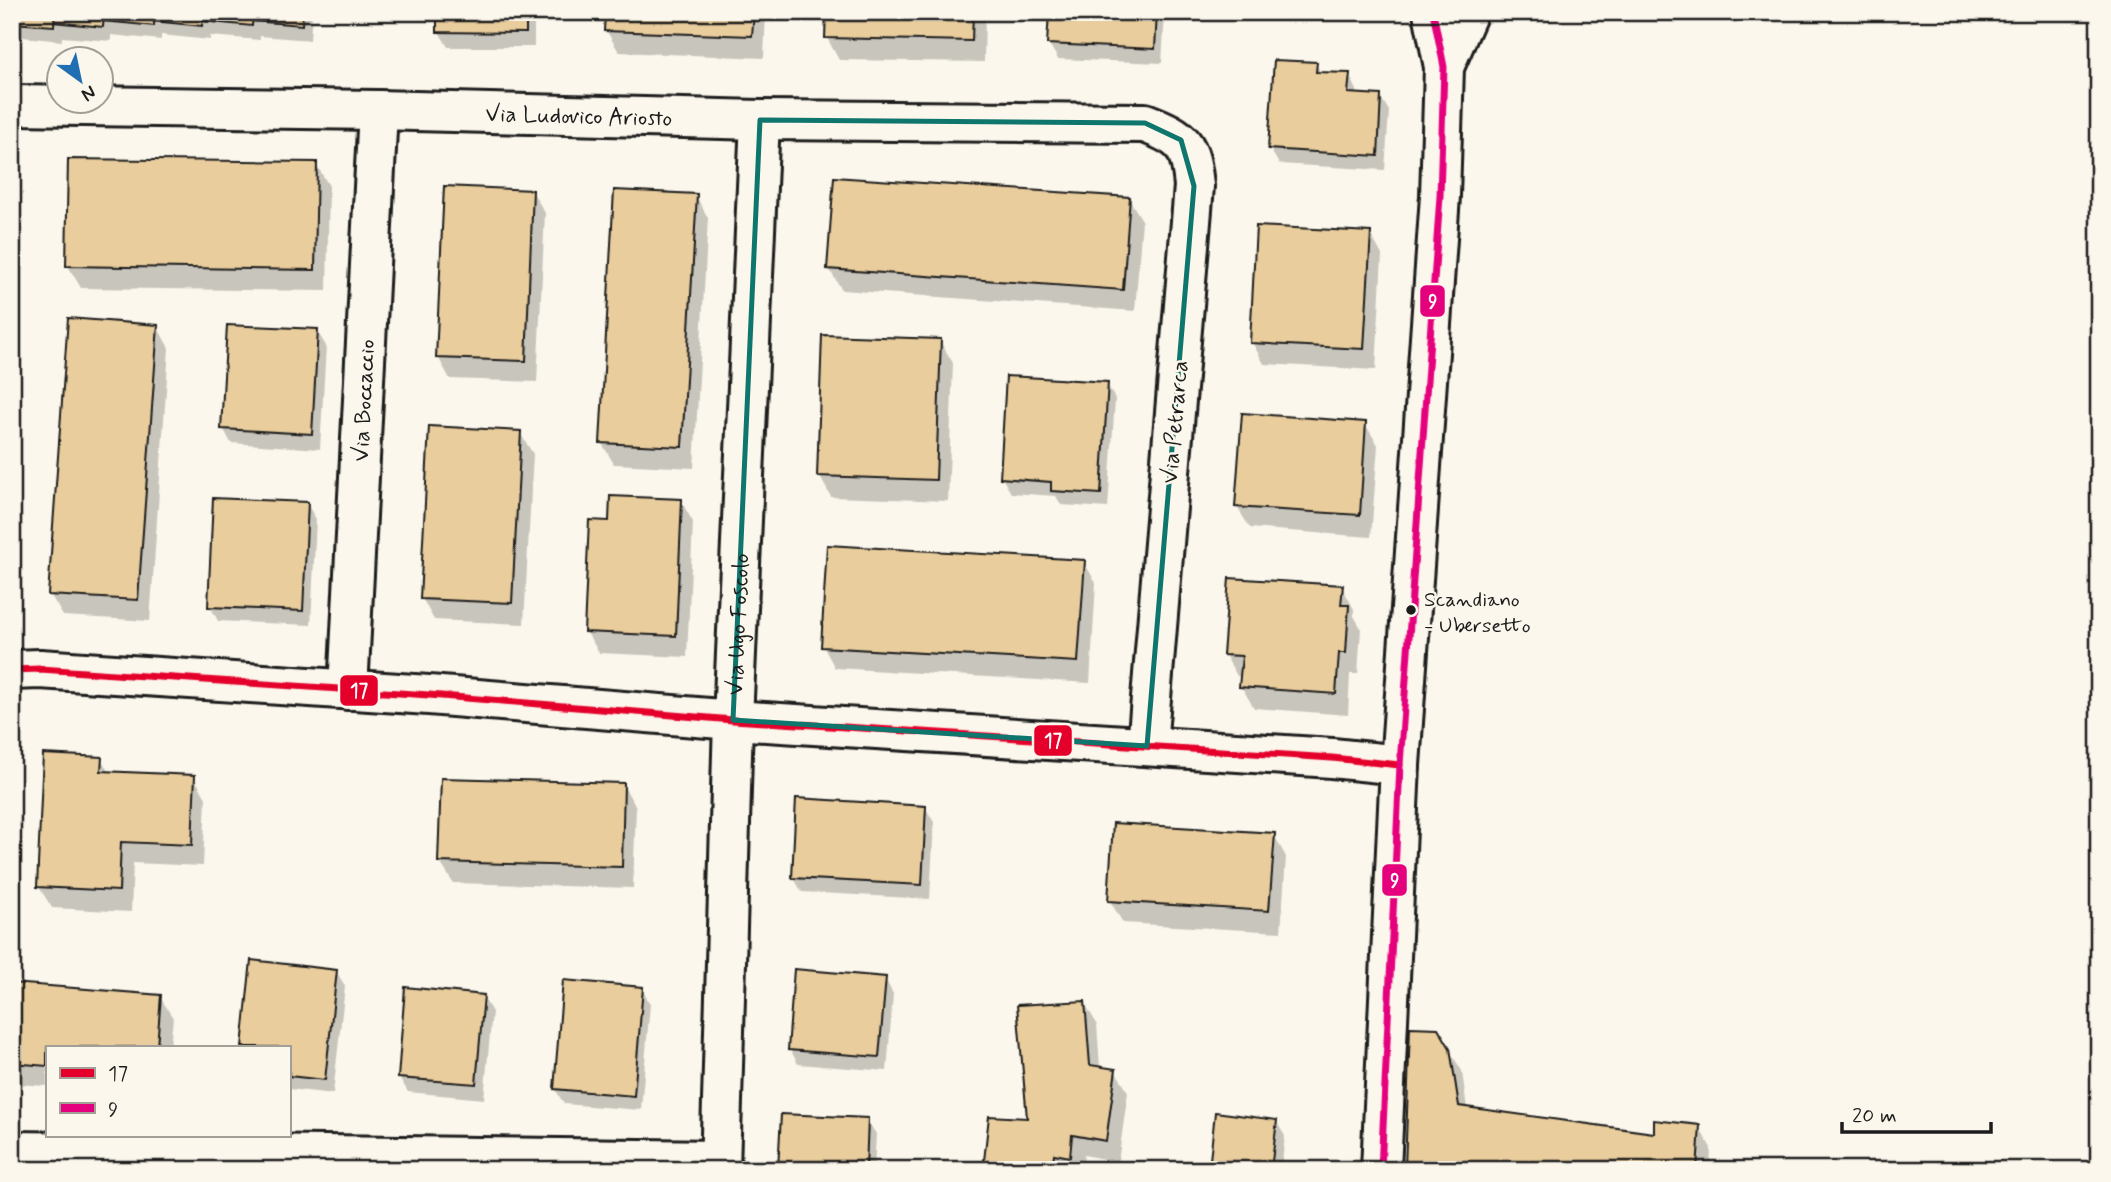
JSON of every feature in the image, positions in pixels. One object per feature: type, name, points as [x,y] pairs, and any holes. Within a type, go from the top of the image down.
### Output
[{"type":"street","points":[[1381,1170],[1400,765],[1440,196],[1444,67],[1433,12]]},
{"type":"street","points":[[1444,67],[1468,12]]},
{"type":"street","name":"Via Ludovico Ariosto","points":[[12,105],[378,110],[760,120],[1145,122]]},
{"type":"street","name":"Via Boccaccio","points":[[348,690],[378,110]]},
{"type":"street","name":"Via Ugo Foscolo","points":[[720,1165],[733,720],[760,120]]},
{"type":"street","name":"Via Petrarca","points":[[1145,122],[1181,140],[1191,160],[1194,186],[1147,746]]},
{"type":"street","points":[[12,670],[40,669],[348,690],[733,720],[1332,758],[1400,765]]},
{"type":"street","points":[[12,1151],[720,1165]]},
{"type":"highlighted area","points":[[760,120],[1145,123],[1181,140],[1194,186],[1147,746],[733,720]]},
{"type":"building","points":[[12,12],[55,12],[54,26],[12,23]]},
{"type":"building","points":[[55,12],[104,12],[103,27],[54,22]]},
{"type":"building","points":[[104,12],[154,12],[154,26],[104,21]]},
{"type":"building","points":[[154,12],[203,12],[202,26],[153,21]]},
{"type":"building","points":[[203,12],[253,12],[252,26],[202,21]]},
{"type":"building","points":[[253,12],[303,12],[302,25],[252,21]]},
{"type":"building","points":[[437,12],[526,12],[526,33],[437,32]]},
{"type":"building","points":[[605,12],[754,12],[752,36],[604,31]]},
{"type":"building","points":[[826,12],[973,12],[972,41],[825,38]]},
{"type":"building","points":[[1049,12],[1157,12],[1155,49],[1047,44]]},
{"type":"building","points":[[1274,60],[1317,62],[1316,72],[1350,73],[1348,93],[1381,95],[1378,156],[1268,149]]},
{"type":"building","points":[[68,159],[317,162],[315,270],[66,266]]},
{"type":"building","points":[[834,177],[1130,197],[1123,290],[827,269]]},
{"type":"building","points":[[444,186],[533,190],[526,361],[436,358]]},
{"type":"building","points":[[614,190],[697,194],[682,447],[600,443]]},
{"type":"building","points":[[1256,226],[1371,232],[1364,349],[1250,343]]},
{"type":"building","points":[[68,318],[158,325],[138,600],[48,595]]},
{"type":"building","points":[[227,325],[318,329],[312,434],[221,429]]},
{"type":"building","points":[[822,335],[941,339],[936,480],[817,476]]},
{"type":"building","points":[[1006,376],[1108,382],[1101,494],[1051,491],[1051,482],[1000,478]]},
{"type":"building","points":[[1242,413],[1366,422],[1360,515],[1235,507]]},
{"type":"building","points":[[429,426],[521,431],[512,603],[420,599]]},
{"type":"building","points":[[610,496],[682,499],[676,636],[584,632],[589,520],[609,521]]},
{"type":"building","points":[[213,498],[308,502],[303,611],[208,607]]},
{"type":"building","points":[[827,545],[1085,560],[1078,662],[821,647]]},
{"type":"building","points":[[1229,578],[1343,585],[1341,605],[1349,605],[1346,653],[1339,653],[1336,694],[1239,687],[1242,656],[1223,655]]},
{"type":"building","points":[[43,754],[102,757],[101,771],[195,775],[192,845],[121,842],[119,891],[37,887]]},
{"type":"building","points":[[441,778],[624,783],[622,867],[438,862]]},
{"type":"building","points":[[796,798],[926,806],[922,885],[792,878]]},
{"type":"building","points":[[1113,823],[1275,833],[1269,911],[1108,901]]},
{"type":"building","points":[[251,960],[337,970],[325,1080],[290,1076],[290,1046],[242,1046]]},
{"type":"building","points":[[794,969],[886,977],[879,1057],[788,1050]]},
{"type":"building","points":[[563,980],[643,987],[634,1096],[554,1089]]},
{"type":"building","points":[[12,983],[161,995],[157,1046],[46,1046],[46,1066],[12,1063]]},
{"type":"building","points":[[405,987],[484,995],[476,1084],[398,1078]]},
{"type":"building","points":[[1085,1001],[1090,1065],[1116,1069],[1106,1141],[1072,1135],[1070,1157],[1054,1154],[1052,1170],[983,1170],[989,1116],[1027,1118],[1017,1005]]},
{"type":"building","points":[[1410,1027],[1438,1028],[1450,1048],[1459,1106],[1654,1133],[1654,1120],[1700,1125],[1697,1170],[1405,1169]]},
{"type":"building","points":[[1215,1112],[1277,1120],[1271,1170],[1209,1170]]},
{"type":"building","points":[[781,1114],[868,1118],[866,1170],[778,1170]]},
{"type":"transit line","name":"9","points":[[1381,1170],[1400,765],[1440,196],[1444,67],[1433,12]]},
{"type":"transit line","name":"17","points":[[12,670],[40,669],[429,695],[733,720],[1332,758],[1400,765]]},
{"type":"place","name":"Scandiano - Ubersetto","points":[[1411,610]]}]
